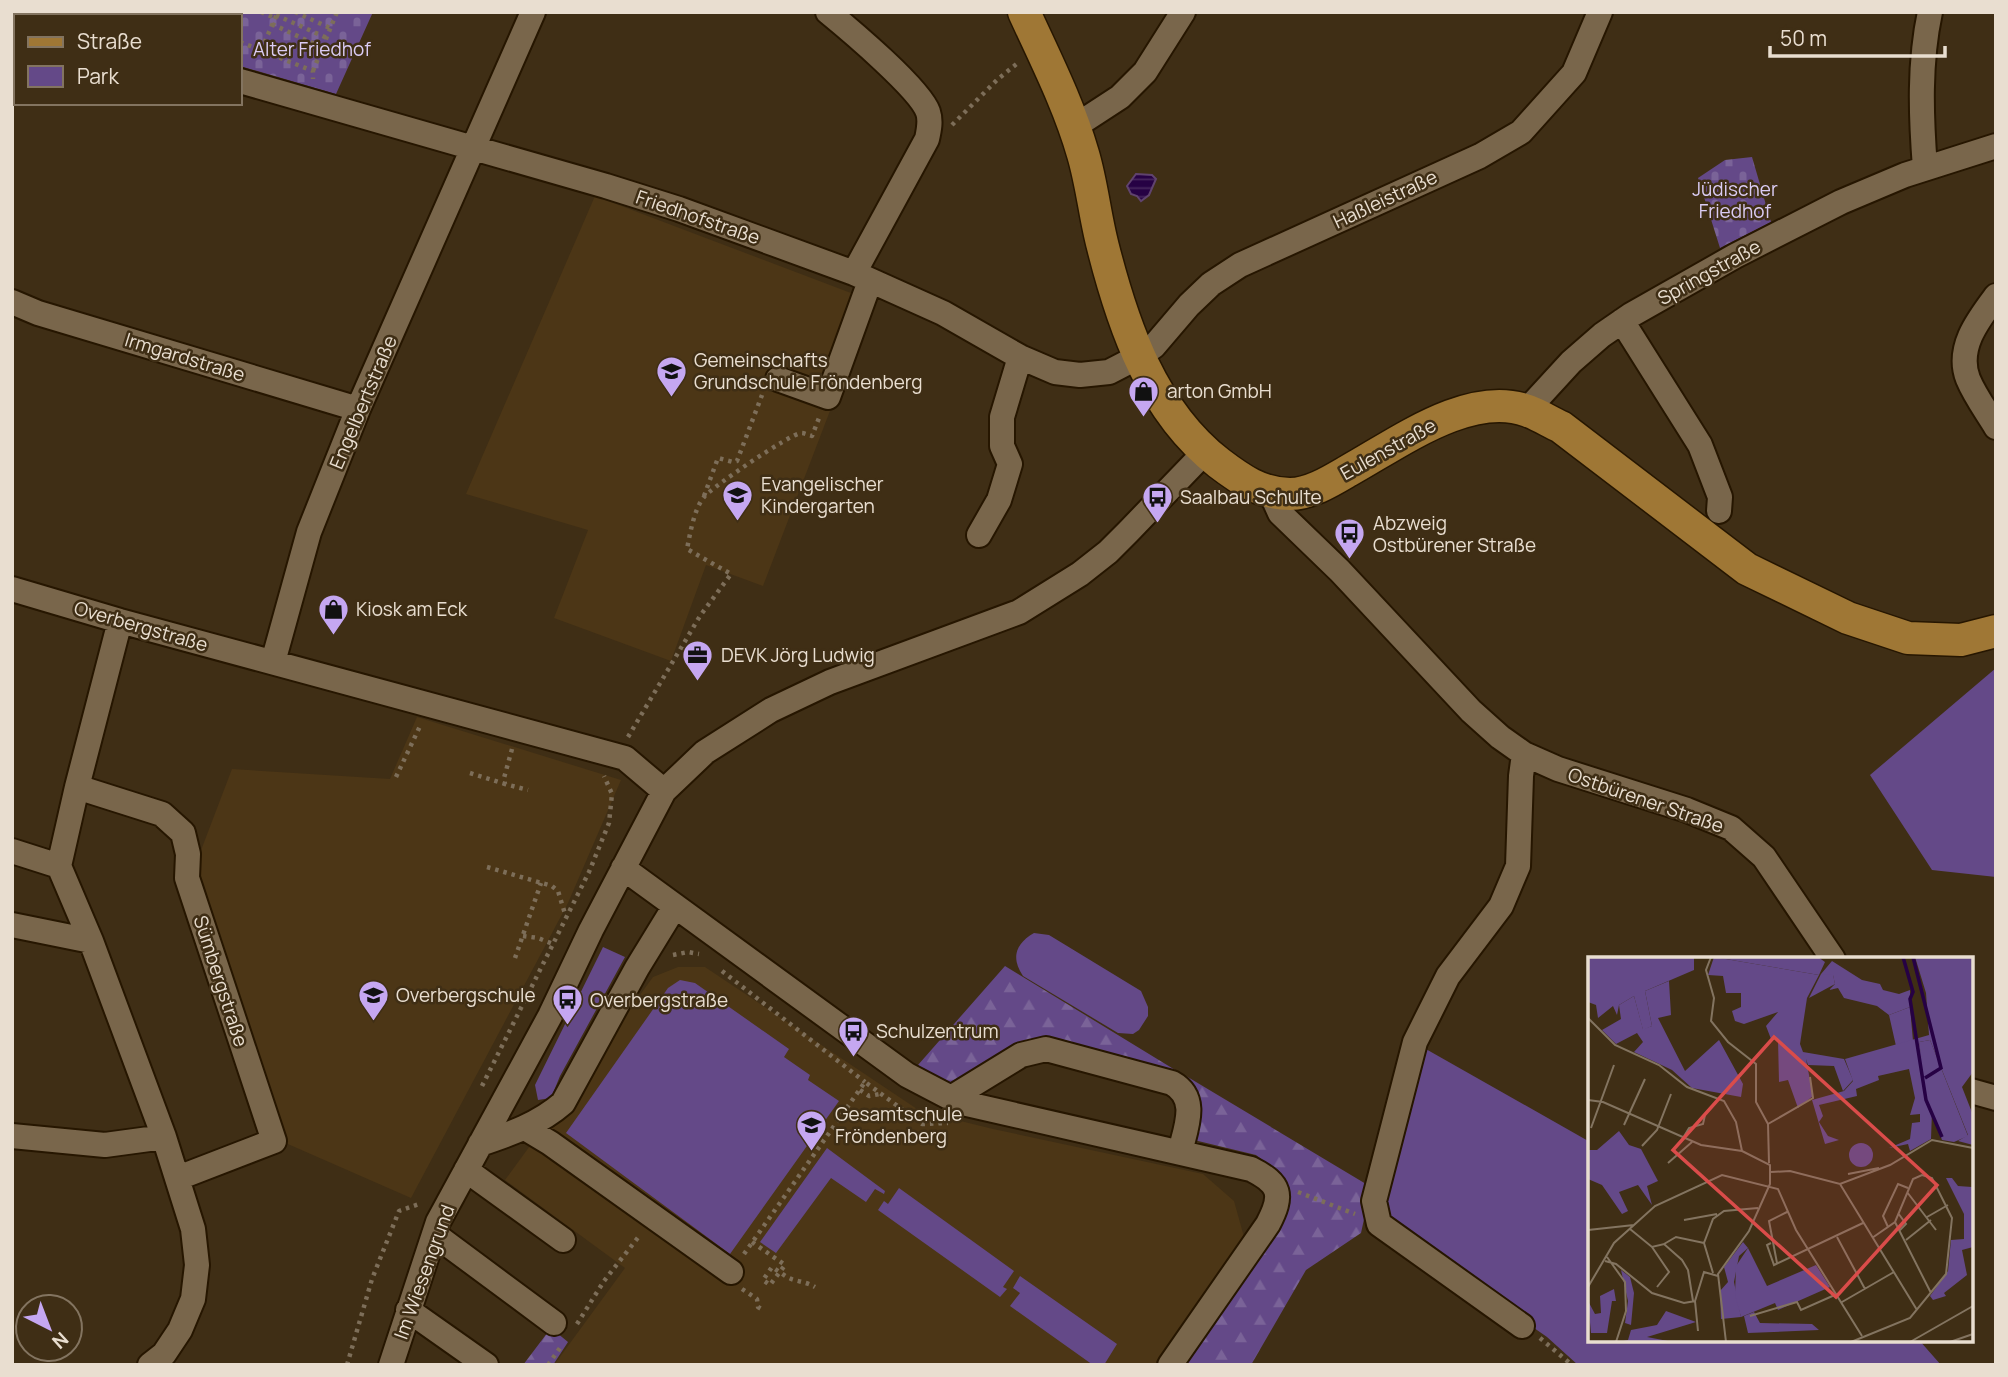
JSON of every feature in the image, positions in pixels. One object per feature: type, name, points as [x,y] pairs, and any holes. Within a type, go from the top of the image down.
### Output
[{"type":"main road","name":"Eulenstraße","points":[[1024,12],[1084,156],[1103,247],[1138,357],[1179,422],[1205,452],[1239,478],[1271,493],[1293,494],[1326,484],[1443,418],[1479,406],[1506,406],[1527,410],[1561,428],[1747,569],[1848,618],[1908,638],[1961,640],[1996,631]]},
{"type":"street","name":"Engelbertstraße","points":[[273,662],[309,532],[358,409],[533,12]]},
{"type":"street","points":[[772,382],[828,397],[862,277],[927,139],[930,127],[928,112],[920,98],[828,12]]},
{"type":"street","points":[[1074,127],[1120,97],[1145,72],[1183,12]]},
{"type":"street","name":"Haßleistraße","points":[[1138,357],[1154,346],[1211,284],[1240,265],[1479,156],[1521,132],[1574,73],[1600,12]]},
{"type":"street","points":[[1925,168],[1922,121],[1924,44],[1930,12]]},
{"type":"street","name":"Friedhofstraße","points":[[242,82],[655,201],[862,277],[943,313],[1020,357],[1055,372],[1080,375],[1109,372],[1138,357]]},
{"type":"street","name":"Springstraße","points":[[1527,410],[1571,362],[1602,335],[1735,256],[1829,208],[1925,168],[1996,146]]},
{"type":"street","points":[[1996,296],[1969,337],[1964,358],[1968,379],[1996,427]]},
{"type":"street","name":"Irmgardstraße","points":[[12,302],[38,313],[358,409]]},
{"type":"street","points":[[1622,321],[1700,445],[1720,497],[1719,511]]},
{"type":"street","points":[[979,535],[999,500],[1010,464],[1002,446],[1002,417],[1020,357]]},
{"type":"street","points":[[1170,1365],[1268,1224],[1277,1206],[1276,1191],[1269,1178],[1251,1169],[967,1104],[951,1098],[907,1075],[623,869],[664,791],[705,752],[771,710],[830,682],[1019,612],[1108,552],[1205,452]]},
{"type":"street","name":"Ostbürener Straße","points":[[1271,493],[1280,513],[1340,570],[1471,710],[1500,737],[1524,754],[1558,769],[1687,810],[1731,828],[1764,857],[1832,957]]},
{"type":"street","name":"Overbergstraße","points":[[12,589],[120,621],[625,758],[664,791]]},
{"type":"street","points":[[120,621],[77,787],[60,866],[164,1137],[193,1229],[197,1265],[192,1298],[180,1330],[164,1353],[150,1365]]},
{"type":"street","points":[[1522,1326],[1379,1224],[1374,1201],[1415,1042],[1448,976],[1501,906],[1518,866],[1524,754]]},
{"type":"street","name":"Sümbergstraße","points":[[77,787],[162,814],[183,833],[188,853],[187,878],[274,1141],[177,1178]]},
{"type":"street","points":[[12,851],[60,866]]},
{"type":"street","name":"Im Wiesengrund","points":[[391,1365],[438,1222],[550,1016],[623,869]]},
{"type":"street","points":[[480,1144],[525,1128],[551,1114],[564,1103],[637,968],[675,906]]},
{"type":"street","points":[[12,925],[91,942]]},
{"type":"street","points":[[951,1098],[1021,1055],[1046,1049],[1172,1083],[1181,1088],[1187,1097],[1189,1111],[1180,1152]]},
{"type":"street","points":[[1973,1092],[1996,1098]]},
{"type":"street","points":[[525,1128],[551,1143],[731,1272]]},
{"type":"street","points":[[12,1136],[105,1146],[164,1137]]},
{"type":"street","points":[[466,1170],[563,1240]]},
{"type":"street","points":[[434,1234],[566,1328]]},
{"type":"street","points":[[408,1310],[486,1365]]},
{"type":"path","points":[[261,12],[276,15],[327,38]]},
{"type":"path","points":[[295,12],[330,28]]},
{"type":"path","points":[[307,102],[313,87],[313,71],[337,12]]},
{"type":"path","points":[[261,50],[276,15]]},
{"type":"path","points":[[272,24],[323,48]]},
{"type":"path","points":[[242,43],[313,71]]},
{"type":"path","points":[[927,139],[943,133],[998,79]]},
{"type":"path","points":[[477,1097],[609,823],[612,794],[608,780],[597,765],[590,762],[600,736],[628,738],[700,616],[731,574],[687,549],[692,524],[718,457],[737,461],[772,382]]},
{"type":"path","points":[[704,496],[757,457],[787,439],[801,433],[812,436],[828,397]]},
{"type":"path","points":[[396,777],[422,723]]},
{"type":"path","points":[[505,784],[504,778],[514,738]]},
{"type":"path","points":[[470,773],[528,790]]},
{"type":"path","points":[[487,867],[552,886],[558,891],[566,917]]},
{"type":"path","points":[[515,958],[541,883]]},
{"type":"path","points":[[523,936],[538,937],[553,944]]},
{"type":"path","points":[[668,956],[688,952],[702,955]]},
{"type":"path","points":[[720,970],[922,1124],[960,1123]]},
{"type":"path","points":[[731,1272],[865,1082]]},
{"type":"path","points":[[860,1090],[869,1096],[880,1094]]},
{"type":"path","points":[[1276,1191],[1290,1189],[1379,1224]]},
{"type":"path","points":[[347,1365],[372,1279],[399,1211],[425,1201]]},
{"type":"path","points":[[548,1365],[566,1328],[639,1234],[648,1240]]},
{"type":"path","points":[[752,1242],[785,1265],[780,1272],[787,1277],[815,1286]]},
{"type":"path","points":[[1522,1326],[1550,1345],[1572,1365]]},
{"type":"shaded area","points":[[1136,174],[1152,175],[1156,179],[1149,195],[1141,201],[1131,194],[1127,186]]},
{"type":"shaded area","name":"Gemeinschafts Grundschule Fröndenberg","points":[[595,196],[872,301],[763,586],[706,565],[671,661],[554,618],[588,530],[466,494]]},
{"type":"shaded area","name":"Overbergschule","points":[[417,717],[621,780],[568,903],[411,1198],[281,1141],[192,874],[232,769],[390,779]]},
{"type":"shaded area","name":"Gesamtschule Fröndenberg","points":[[678,967],[705,967],[920,1111],[1203,1174],[1234,1201],[1246,1244],[1161,1365],[554,1365],[625,1268],[505,1180],[653,977]]},
{"type":"green space","name":"Alter Friedhof","points":[[373,12],[336,94],[242,67],[242,14],[113,14]]},
{"type":"green space","name":"Jüdischer Friedhof","points":[[1752,157],[1771,222],[1720,248],[1698,178],[1725,160]]},
{"type":"green space","points":[[1996,668],[1996,877],[1932,870],[1870,775]]},
{"type":"green space","points":[[1034,933],[1049,935],[1141,991],[1148,1007],[1148,1016],[1139,1030],[1133,1034],[1118,1033],[1023,976],[1017,963],[1017,952],[1023,942]]},
{"type":"green space","points":[[603,947],[625,957],[560,1076],[551,1098],[538,1100],[535,1085]]},
{"type":"green space","points":[[1005,966],[1185,1076],[1072,1045],[955,1086],[936,1080],[918,1065]]},
{"type":"green space","points":[[680,980],[695,983],[789,1049],[784,1057],[810,1075],[808,1080],[839,1101],[730,1254],[566,1133],[668,988]]},
{"type":"green space","points":[[1417,1044],[1588,1141],[1588,1342],[1921,1342],[1941,1365],[1578,1365],[1547,1337],[1383,1223],[1380,1188]]},
{"type":"green space","points":[[1186,1076],[1371,1187],[1361,1233],[1306,1270],[1251,1365],[1177,1365],[1288,1193],[1275,1169],[1256,1155],[1194,1140],[1199,1106],[1196,1092]]},
{"type":"green space","points":[[827,1148],[885,1191],[884,1194],[875,1189],[866,1202],[831,1178],[776,1253],[760,1242]]},
{"type":"green space","points":[[899,1188],[1014,1271],[1003,1287],[1007,1289],[1000,1297],[878,1210],[884,1201],[888,1204]]},
{"type":"green space","points":[[1020,1276],[1117,1344],[1104,1365],[1093,1365],[1010,1306],[1020,1293],[1013,1288]]},
{"type":"green space","points":[[551,1328],[568,1342],[553,1365],[523,1365]]},
{"type":"place","name":"Gemeinschafts Grundschule Fröndenberg","points":[[671,398]]},
{"type":"place","name":"arton GmbH","points":[[1144,418]]},
{"type":"place","name":"Evangelischer Kindergarten","points":[[738,522]]},
{"type":"place","name":"Saalbau Schulte","points":[[1157,524]]},
{"type":"place","name":"Abzweig Ostbürener Straße","points":[[1350,561]]},
{"type":"place","name":"Kiosk am Eck","points":[[333,636]]},
{"type":"place","name":"DEVK Jörg Ludwig","points":[[698,682]]},
{"type":"place","name":"Overbergschule","points":[[373,1022]]},
{"type":"place","name":"Overbergstraße","points":[[567,1027]]},
{"type":"place","name":"Schulzentrum","points":[[853,1058]]},
{"type":"place","name":"Gesamtschule Fröndenberg","points":[[812,1152]]}]
